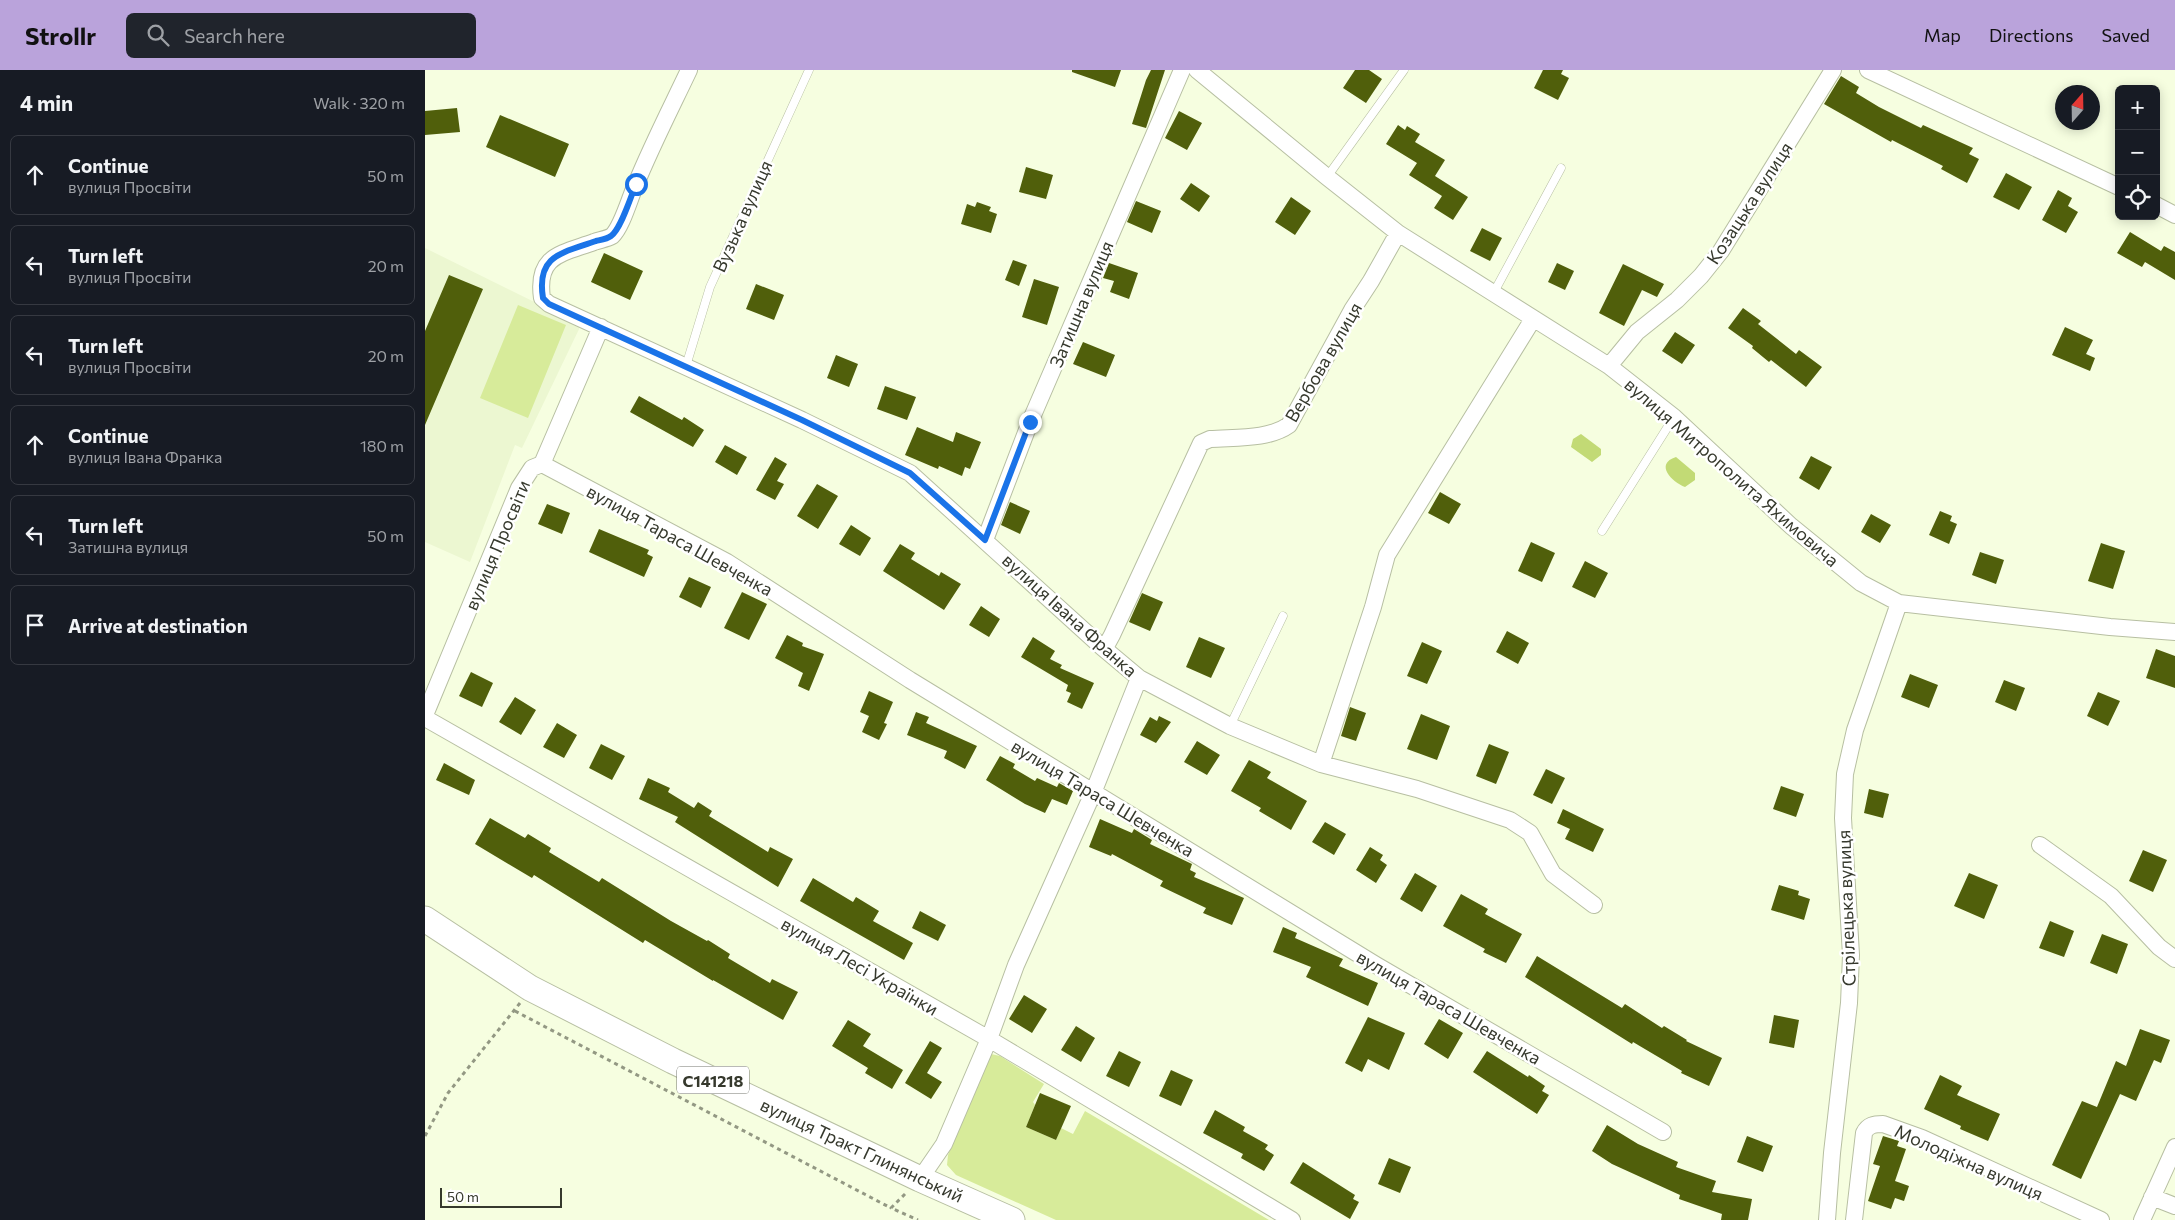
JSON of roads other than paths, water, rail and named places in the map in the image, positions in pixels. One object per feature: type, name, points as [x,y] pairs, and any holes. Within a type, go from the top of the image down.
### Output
[{"type":"main road","name":"вулиця Тракт Глинянський","points":[[425,919],[530,988],[673,1061],[1013,1220]]},
{"type":"street","points":[[601,327],[549,304],[543,298],[541,275],[545,266],[552,259],[565,252],[611,236],[618,227],[651,150],[689,70]]},
{"type":"street","name":"Затишна вулиця","points":[[985,540],[1030,422],[1182,70]]},
{"type":"street","name":"вулиця Митрополита Яхимовича","points":[[1197,70],[1398,233],[1609,366],[1674,417],[1791,526],[1861,583],[1899,603],[2110,627],[2175,632]]},
{"type":"street","name":"Козацька вулиця","points":[[1609,366],[1637,332],[1677,300],[1701,276],[1721,251],[1833,70]]},
{"type":"street","points":[[1868,70],[2115,184]]},
{"type":"street","points":[[2160,207],[2175,215]]},
{"type":"street","name":"Вербова вулиця","points":[[1102,647],[1106,646],[1113,635],[1201,443],[1210,439],[1269,434],[1281,431],[1289,425],[1352,310],[1398,233]]},
{"type":"street","points":[[1321,764],[1373,607],[1387,555],[1533,319]]},
{"type":"street","name":"вулиця Івана Франка","points":[[601,327],[910,473],[1102,647],[1139,678],[1230,726],[1321,764],[1417,789],[1510,820],[1530,833],[1553,874],[1594,905]]},
{"type":"street","name":"вулиця Просвіти","points":[[425,716],[519,488],[532,468],[542,464],[601,327]]},
{"type":"street","name":"вулиця Тараса Шевченка","points":[[542,464],[727,562],[910,680],[1376,965],[1663,1132]]},
{"type":"street","name":"Стрілецька вулиця","points":[[1827,1220],[1832,1153],[1849,1003],[1851,955],[1843,818],[1845,774],[1855,730],[1899,603]]},
{"type":"street","points":[[921,1178],[944,1144],[989,1039],[1016,965],[1093,792],[1139,678]]},
{"type":"street","name":"вулиця Лесі Українки","points":[[425,716],[989,1039],[1292,1220]]},
{"type":"street","points":[[2040,845],[2111,896],[2159,947],[2175,959]]},
{"type":"street","name":"Молодіжна вулиця","points":[[1854,1220],[1864,1133],[1869,1127],[1876,1124],[1883,1124],[1922,1138],[2101,1220]]},
{"type":"street","points":[[2142,1220],[2175,1147]]},
{"type":"street","points":[[2152,1197],[2175,1206]]},
{"type":"lane","name":"Вузька вулиця","points":[[686,366],[710,287],[809,70]]},
{"type":"lane","points":[[1327,177],[1404,70]]},
{"type":"lane","points":[[1493,294],[1561,168]]},
{"type":"lane","points":[[1602,531],[1674,417]]},
{"type":"lane","points":[[1230,726],[1283,616]]}]
